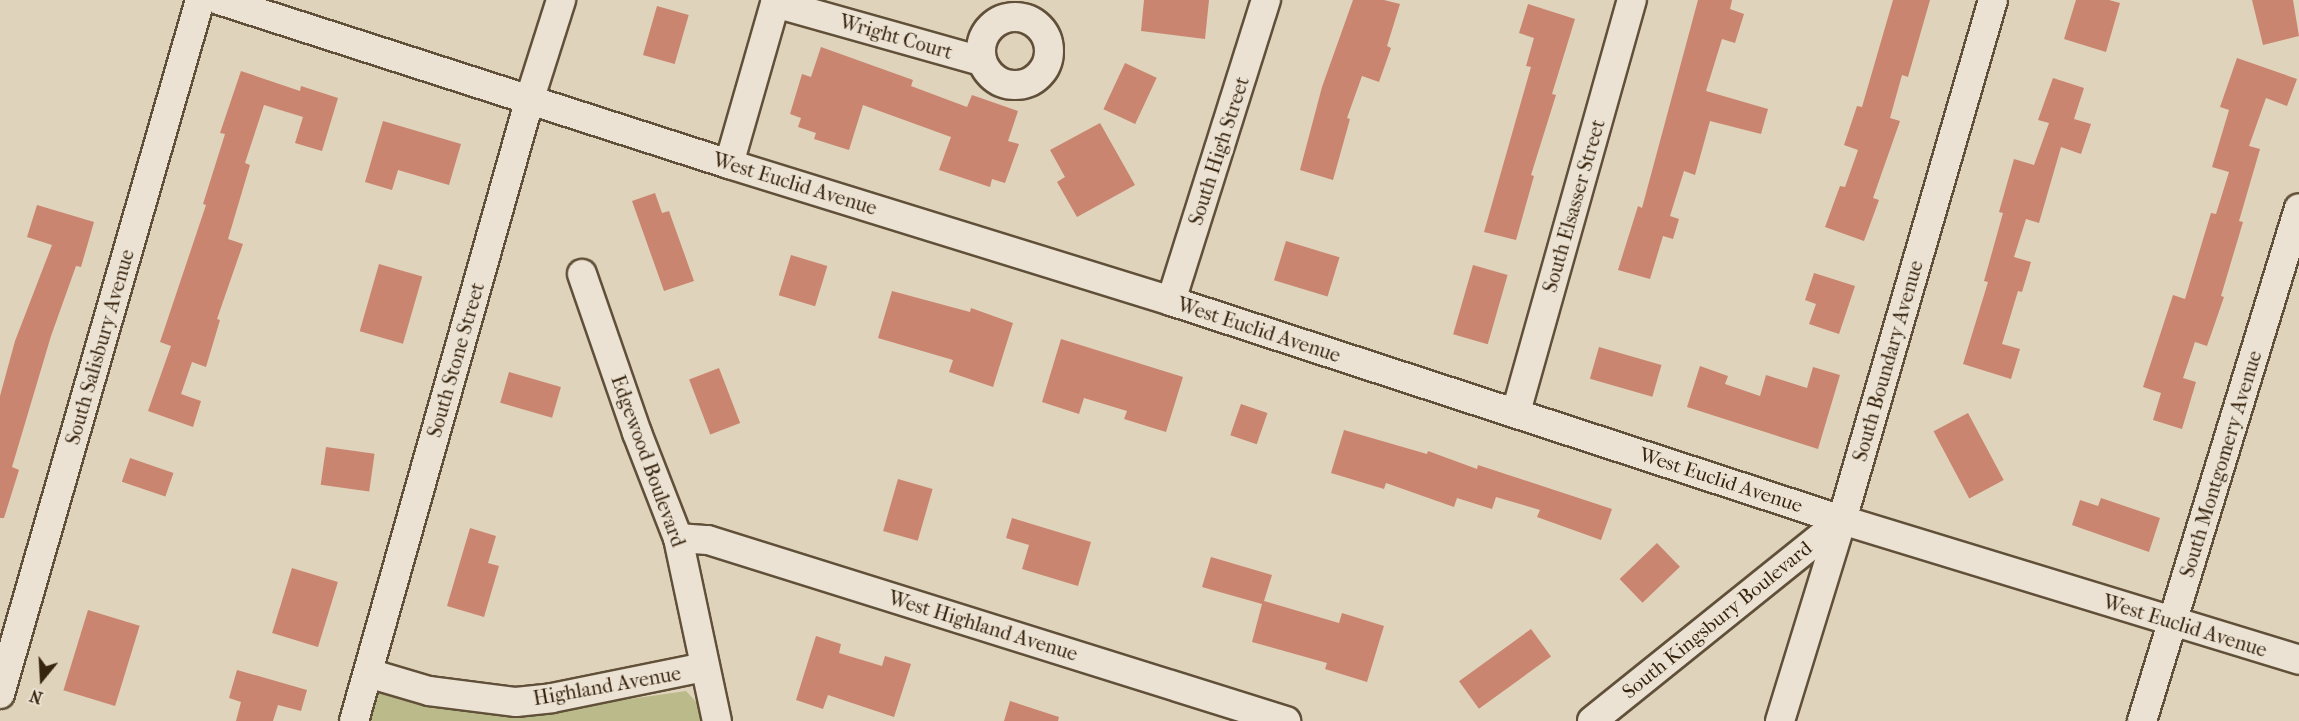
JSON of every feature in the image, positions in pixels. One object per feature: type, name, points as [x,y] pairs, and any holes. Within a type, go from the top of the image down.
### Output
[{"type":"street","name":"South Salisbury Avenue","points":[[0,693],[200,0]]},
{"type":"street","name":"West Euclid Avenue","points":[[219,0],[530,98],[729,164],[1171,301],[1842,519],[2299,660]]},
{"type":"street","name":"South Stone Street","points":[[354,721],[530,98],[561,0]]},
{"type":"street","name":"South High Street","points":[[1171,301],[1266,0]]},
{"type":"street","name":"South Elsasser Street","points":[[1516,412],[1632,0]]},
{"type":"street","name":"South Boundary Avenue","points":[[1780,721],[1842,519],[1993,0]]},
{"type":"street","name":"Wright Court","points":[[775,1],[982,61]]},
{"type":"street","points":[[729,164],[775,1]]},
{"type":"street","name":"South Montgomery Avenue","points":[[2142,721],[2299,207]]},
{"type":"street","name":"Edgewood Boulevard","points":[[582,274],[637,433],[678,538],[717,721]]},
{"type":"street","name":"South Kingsbury Boulevard","points":[[1592,721],[1842,519]]},
{"type":"street","name":"West Highland Avenue","points":[[678,538],[708,540],[1286,721]]},
{"type":"street","name":"Highland Avenue","points":[[368,673],[429,691],[516,702],[552,698],[705,668]]},
{"type":"green space","points":[[686,691],[701,707],[705,721],[367,721],[376,692],[452,708],[519,715]]},
{"type":"building","points":[[1144,0],[1209,0],[1205,39],[1141,31]]},
{"type":"building","points":[[1353,0],[1384,0],[1400,4],[1387,46],[1391,48],[1379,82],[1362,76],[1347,118],[1350,119],[1333,180],[1300,170],[1322,87]]},
{"type":"building","points":[[1698,0],[1732,0],[1730,9],[1744,14],[1735,43],[1722,39],[1706,91],[1768,109],[1761,134],[1710,121],[1695,175],[1684,171],[1670,216],[1679,219],[1673,239],[1663,236],[1650,279],[1618,270],[1638,206],[1642,208]]},
{"type":"building","points":[[1893,0],[1930,0],[1908,77],[1902,75],[1890,118],[1900,121],[1873,198],[1879,200],[1864,241],[1825,227],[1840,186],[1845,187],[1858,150],[1844,145],[1857,106],[1862,107]]},
{"type":"building","points":[[2076,0],[2109,0],[2120,3],[2106,52],[2064,39]]},
{"type":"building","points":[[2252,0],[2293,0],[2299,36],[2263,45]]},
{"type":"building","points":[[1528,4],[1575,19],[1552,94],[1556,95],[1531,175],[1534,176],[1516,240],[1484,232],[1531,67],[1526,66],[1534,38],[1519,33]]},
{"type":"building","points":[[657,6],[689,15],[675,64],[643,55]]},
{"type":"building","points":[[821,47],[913,80],[911,86],[967,107],[972,95],[1018,111],[1008,141],[1019,144],[1005,183],[992,179],[990,187],[939,170],[951,137],[863,105],[849,150],[814,139],[816,133],[798,127],[801,118],[790,114],[802,74],[811,77]]},
{"type":"building","points":[[2237,58],[2297,79],[2287,106],[2266,98],[2249,146],[2260,149],[2239,221],[2243,222],[2221,296],[2224,297],[2207,346],[2195,342],[2183,378],[2196,382],[2182,429],[2153,420],[2161,393],[2143,387],[2173,295],[2185,299],[2211,213],[2216,214],[2229,172],[2212,167],[2229,110],[2220,107]]},
{"type":"building","points":[[1125,63],[1157,78],[1135,124],[1103,109]]},
{"type":"building","points":[[241,71],[300,91],[301,86],[338,98],[322,151],[295,143],[303,117],[264,105],[245,163],[250,165],[228,239],[243,244],[217,319],[220,320],[206,367],[192,362],[181,394],[201,401],[193,427],[148,411],[171,346],[160,342],[206,205],[203,204],[225,134],[220,133]]},
{"type":"building","points":[[2053,78],[2084,88],[2074,119],[2091,124],[2081,154],[2061,147],[2039,223],[2026,219],[2014,257],[2031,262],[2022,292],[2018,291],[2002,344],[2020,349],[2011,379],[1963,364],[1988,282],[1984,281],[2003,213],[1999,212],[2014,159],[2034,165],[2049,123],[2038,120]]},
{"type":"building","points":[[383,121],[461,144],[449,185],[398,170],[392,190],[365,182]]},
{"type":"building","points":[[1100,123],[1135,185],[1077,217],[1057,182],[1065,177],[1050,150]]},
{"type":"building","points":[[655,193],[662,213],[669,211],[694,281],[664,291],[632,201]]},
{"type":"building","points":[[37,205],[94,222],[81,267],[76,266],[51,336],[12,467],[19,470],[4,518],[0,518],[0,396],[15,341],[52,245],[27,237]]},
{"type":"building","points":[[1286,241],[1340,257],[1328,297],[1274,280]]},
{"type":"building","points":[[791,255],[827,266],[815,306],[779,295]]},
{"type":"building","points":[[379,264],[422,276],[403,344],[360,331]]},
{"type":"building","points":[[1473,265],[1508,275],[1488,344],[1453,334]]},
{"type":"building","points":[[1814,273],[1855,286],[1839,334],[1809,324],[1816,304],[1805,300]]},
{"type":"building","points":[[892,291],[970,312],[971,308],[1013,323],[993,387],[949,372],[953,360],[878,338]]},
{"type":"building","points":[[1061,339],[1183,377],[1166,432],[1124,419],[1127,411],[1084,398],[1079,414],[1042,402]]},
{"type":"building","points":[[1599,347],[1661,365],[1652,397],[1590,379]]},
{"type":"building","points":[[1700,366],[1728,376],[1725,384],[1760,396],[1766,375],[1807,388],[1813,367],[1840,375],[1818,449],[1687,407]]},
{"type":"building","points":[[719,368],[740,423],[710,435],[689,379]]},
{"type":"building","points":[[509,372],[561,387],[552,418],[500,403]]},
{"type":"building","points":[[1241,404],[1267,413],[1257,444],[1230,435]]},
{"type":"building","points":[[1968,413],[2004,480],[1969,498],[1934,431]]},
{"type":"building","points":[[1344,430],[1427,454],[1428,451],[1477,469],[1478,465],[1612,509],[1601,540],[1537,517],[1540,510],[1496,497],[1492,509],[1457,498],[1454,507],[1386,483],[1384,489],[1331,473]]},
{"type":"building","points":[[326,447],[375,454],[369,491],[321,485]]},
{"type":"building","points":[[130,458],[173,473],[165,497],[122,482]]},
{"type":"building","points":[[898,479],[933,489],[918,541],[883,531]]},
{"type":"building","points":[[2101,498],[2160,518],[2149,552],[2072,525],[2080,500],[2098,506]]},
{"type":"building","points":[[1012,518],[1091,542],[1078,586],[1022,569],[1029,545],[1006,538]]},
{"type":"building","points":[[470,528],[496,536],[488,563],[499,566],[484,617],[447,606]]},
{"type":"building","points":[[1657,543],[1680,567],[1643,603],[1620,579]]},
{"type":"building","points":[[1211,557],[1272,575],[1264,601],[1339,623],[1342,613],[1384,626],[1367,682],[1325,669],[1327,663],[1252,642],[1262,604],[1202,587]]},
{"type":"building","points":[[292,568],[338,582],[318,647],[272,633]]},
{"type":"building","points":[[88,610],[140,626],[115,706],[63,690]]},
{"type":"building","points":[[1531,629],[1551,657],[1479,709],[1459,681]]},
{"type":"building","points":[[816,636],[841,644],[839,653],[882,666],[885,656],[911,664],[894,717],[828,695],[823,709],[796,700]]},
{"type":"building","points":[[237,670],[307,690],[301,711],[278,705],[273,721],[236,721],[241,702],[229,698]]},
{"type":"building","points":[[1010,701],[1059,717],[1058,721],[1004,721]]}]
